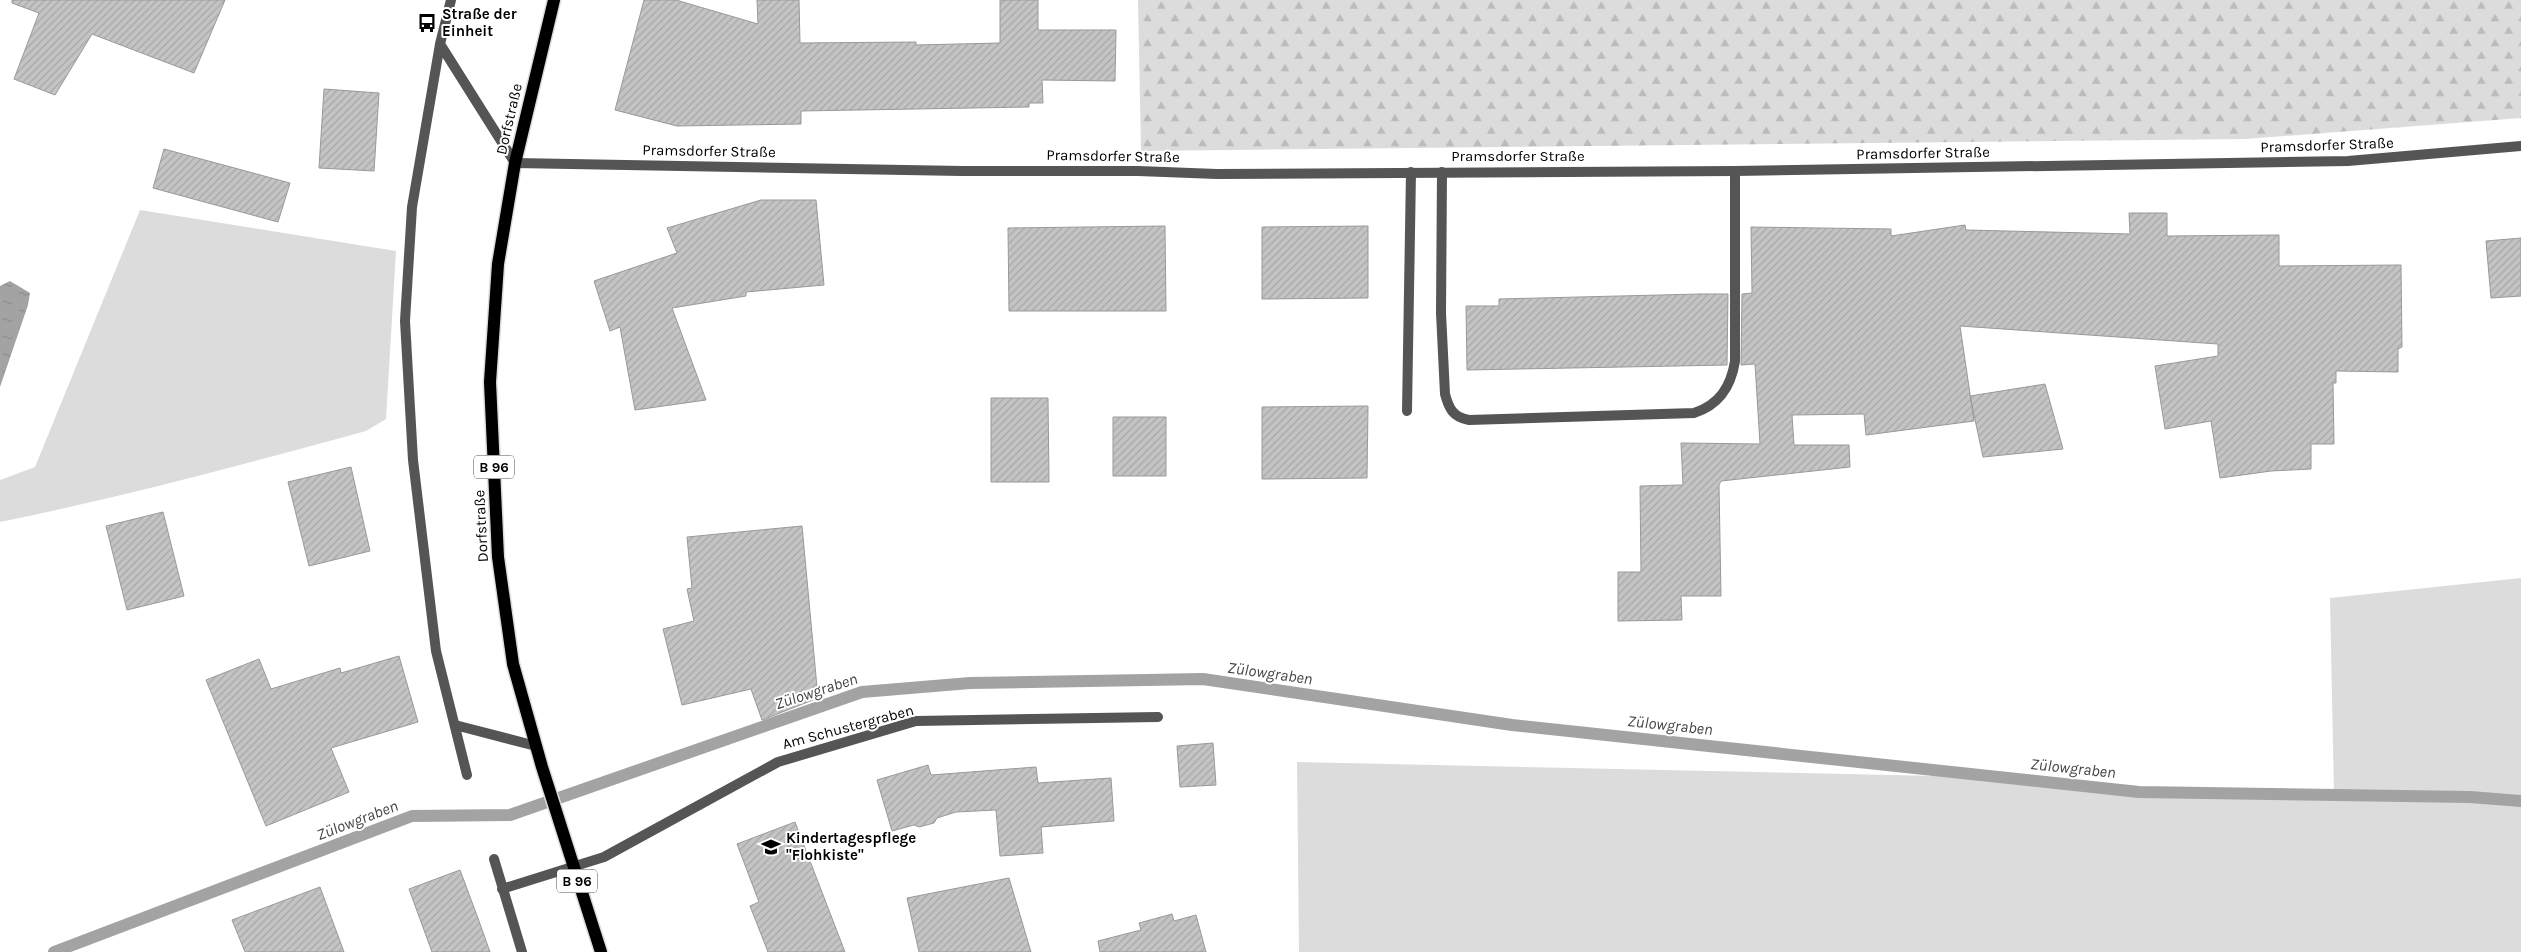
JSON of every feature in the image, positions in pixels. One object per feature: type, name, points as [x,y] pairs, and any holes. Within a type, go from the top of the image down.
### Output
[{"type":"main road","name":"Dorfstraße","points":[[554,0],[515,164],[498,264],[490,382],[498,557],[513,664],[572,866],[601,952]]},
{"type":"street","points":[[451,0],[440,44],[412,207],[405,322],[413,460],[436,652],[467,774]]},
{"type":"street","points":[[440,44],[515,164]]},
{"type":"street","name":"Pramsdorfer Straße","points":[[515,164],[962,171],[1138,170],[1217,174],[1735,170],[2348,161],[2521,146]]},
{"type":"street","points":[[1442,172],[1441,313],[1445,394],[1449,407],[1457,418],[1475,420],[1694,413],[1704,409],[1722,396],[1732,378],[1735,361],[1735,170]]},
{"type":"street","points":[[1407,411],[1411,172]]},
{"type":"street","name":"Am Schustergraben","points":[[502,890],[604,857],[778,762],[916,721],[1158,717]]},
{"type":"street","points":[[455,725],[536,746]]},
{"type":"street","points":[[494,859],[522,952]]},
{"type":"green space","points":[[1138,0],[2521,0],[2521,118],[2245,139],[1141,151]]},
{"type":"green space","points":[[140,210],[396,251],[386,419],[366,431],[275,456],[138,491],[0,522],[0,480],[35,467]]},
{"type":"green space","points":[[2521,578],[2521,952],[1299,952],[1297,762],[2025,778],[2139,792],[2334,794],[2330,598]]},
{"type":"water","points":[[10,281],[30,293],[28,305],[0,387],[0,286]]},
{"type":"building","points":[[12,0],[225,0],[194,73],[92,34],[55,95],[14,79],[39,13],[12,3]]},
{"type":"building","points":[[644,0],[676,0],[758,24],[757,0],[799,0],[800,43],[916,42],[916,45],[1000,43],[1000,0],[1038,0],[1038,30],[1116,30],[1115,81],[1042,80],[1043,103],[1029,103],[1029,107],[801,111],[801,124],[677,126],[615,110]]},
{"type":"building","points":[[324,89],[379,93],[374,171],[319,168]]},
{"type":"building","points":[[164,149],[290,183],[278,222],[153,188]]},
{"type":"building","points":[[761,200],[816,200],[824,285],[746,292],[746,296],[672,308],[706,400],[635,410],[620,327],[610,331],[594,281],[677,253],[667,228]]},
{"type":"building","points":[[2129,213],[2167,213],[2167,236],[2279,235],[2279,266],[2401,265],[2402,347],[2398,349],[2398,372],[2336,371],[2336,383],[2333,383],[2334,444],[2311,444],[2311,469],[2271,471],[2220,478],[2211,421],[2165,429],[2155,366],[2218,356],[2218,344],[1960,326],[1974,421],[1866,435],[1864,414],[1792,415],[1794,445],[1849,445],[1850,467],[1721,481],[1719,485],[1721,596],[1681,596],[1682,620],[1618,621],[1618,572],[1641,572],[1640,486],[1683,485],[1681,443],[1760,444],[1755,364],[1741,365],[1742,294],[1752,293],[1751,227],[1891,229],[1891,236],[1965,225],[1966,230],[2130,234]]},
{"type":"building","points":[[1165,226],[1166,311],[1009,311],[1008,228]]},
{"type":"building","points":[[1368,226],[1368,298],[1262,299],[1262,227]]},
{"type":"building","points":[[2521,238],[2521,296],[2491,298],[2486,241]]},
{"type":"building","points":[[1728,294],[1727,365],[1467,370],[1466,306],[1499,306],[1499,299]]},
{"type":"building","points":[[2045,384],[2063,449],[1983,457],[1970,396]]},
{"type":"building","points":[[991,398],[1048,398],[1049,482],[991,482]]},
{"type":"building","points":[[1368,406],[1367,478],[1262,479],[1262,407]]},
{"type":"building","points":[[1113,417],[1166,417],[1166,476],[1113,476]]},
{"type":"building","points":[[351,467],[370,551],[309,566],[288,482]]},
{"type":"building","points":[[163,512],[184,596],[127,610],[106,526]]},
{"type":"building","points":[[802,526],[818,698],[762,720],[751,689],[682,705],[663,629],[694,621],[687,589],[692,588],[687,537]]},
{"type":"building","points":[[399,656],[418,722],[331,748],[349,792],[266,826],[206,680],[259,659],[271,689],[340,668],[341,673]]},
{"type":"building","points":[[1213,743],[1216,785],[1180,787],[1177,746]]},
{"type":"building","points":[[928,765],[931,775],[1036,767],[1038,783],[1111,778],[1114,821],[1041,827],[1043,853],[1000,856],[996,810],[956,812],[937,818],[934,823],[919,827],[914,825],[892,831],[877,780]]},
{"type":"building","points":[[795,822],[845,952],[768,952],[750,906],[759,902],[737,844]]},
{"type":"building","points":[[460,870],[490,952],[432,952],[409,889]]},
{"type":"building","points":[[1009,878],[1031,952],[919,952],[907,898]]},
{"type":"building","points":[[320,887],[344,952],[245,952],[232,920]]},
{"type":"building","points":[[1172,914],[1174,921],[1196,915],[1206,952],[1100,952],[1098,941],[1141,930],[1139,923]]},
{"type":"waterway","name":"Zülowgraben","points":[[54,952],[412,816],[510,815],[862,692],[970,683],[1203,679],[1512,725],[2139,792],[2470,797],[2521,801]]},
{"type":"place","name":"Straße der Einheit","points":[[427,23]]},
{"type":"place","name":"Kindertagespflege \"Flohkiste\"","points":[[771,847]]}]
